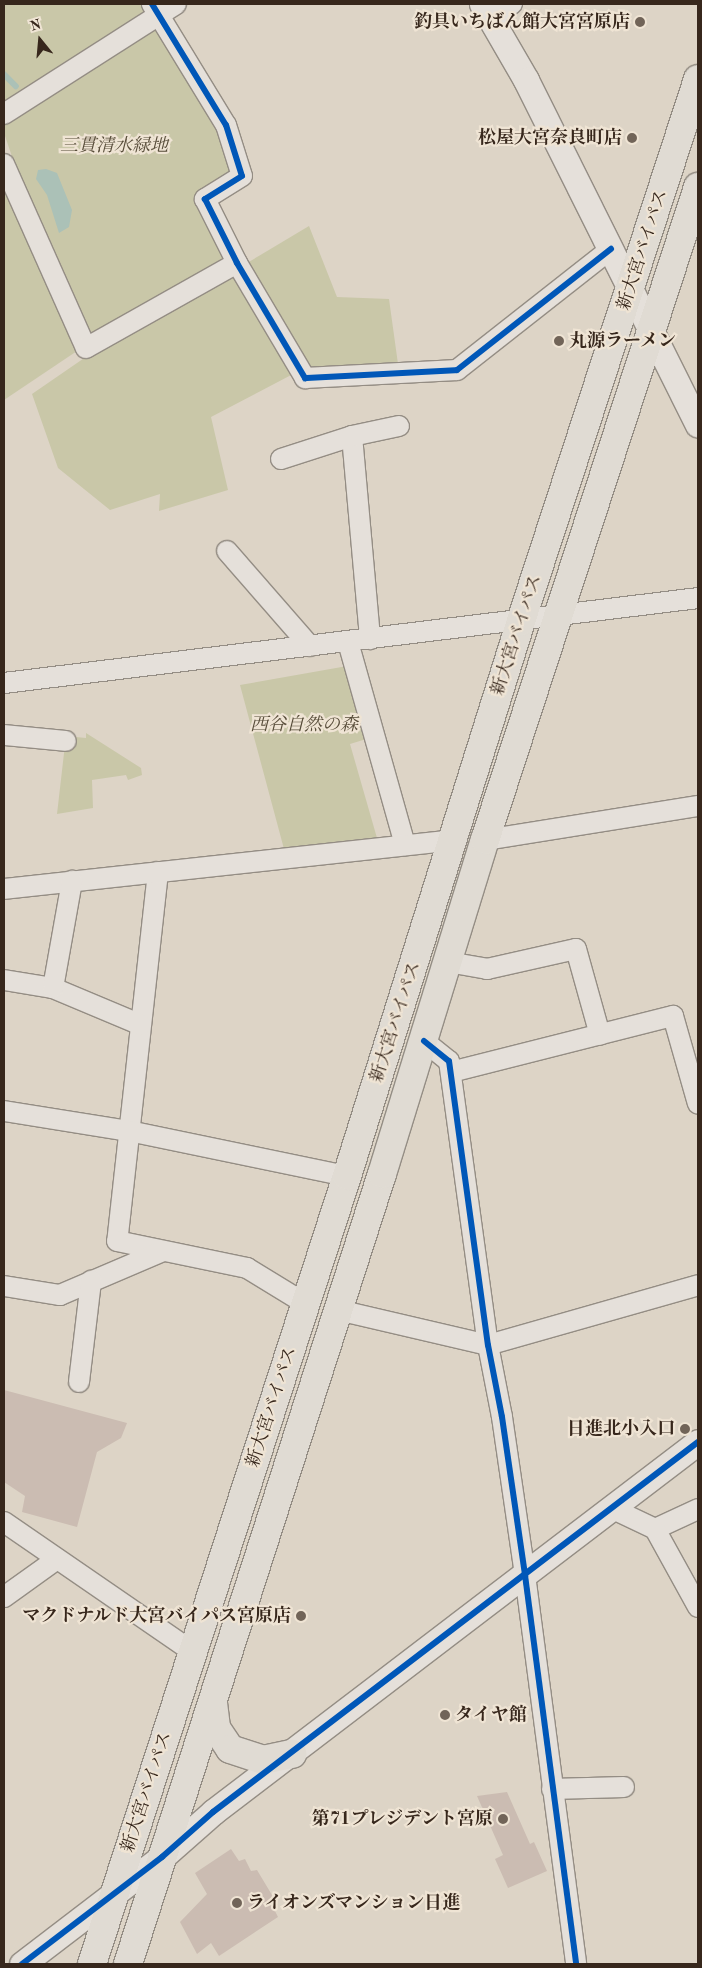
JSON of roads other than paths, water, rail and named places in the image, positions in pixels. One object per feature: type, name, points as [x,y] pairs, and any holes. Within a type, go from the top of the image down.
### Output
[{"type":"highway","name":"新大宮バイパス","points":[[92,1964],[347,1176],[454,840],[521,621],[698,79]]},
{"type":"highway","name":"新大宮バイパス","points":[[128,1964],[424,1041],[485,840],[653,334],[698,187]]},
{"type":"highway","points":[[213,1703],[216,1728],[230,1749],[263,1760],[292,1754]]},
{"type":"street","points":[[4,114],[155,9],[176,4]]},
{"type":"street","points":[[512,4],[487,12],[631,288],[698,425]]},
{"type":"street","points":[[155,9],[226,125],[242,176],[205,199],[236,263],[305,378],[457,370],[611,249]]},
{"type":"street","points":[[4,164],[86,348],[236,263]]},
{"type":"street","points":[[280,459],[352,436],[399,426]]},
{"type":"street","points":[[352,436],[370,639]]},
{"type":"street","points":[[227,551],[310,646]]},
{"type":"street","points":[[4,683],[560,617],[698,598]]},
{"type":"street","points":[[348,642],[405,845]]},
{"type":"street","points":[[4,735],[66,741]]},
{"type":"street","points":[[485,840],[698,806]]},
{"type":"street","points":[[4,889],[454,840]]},
{"type":"street","points":[[158,872],[117,1241],[247,1268],[306,1304]]},
{"type":"street","points":[[53,988],[72,882]]},
{"type":"street","points":[[448,962],[487,969],[576,949],[600,1034]]},
{"type":"street","points":[[4,980],[53,988],[141,1025]]},
{"type":"street","points":[[451,1072],[673,1016],[698,1104]]},
{"type":"street","points":[[424,1041],[449,1061],[451,1072],[488,1345],[502,1417],[525,1575],[576,1964]]},
{"type":"street","points":[[4,1110],[129,1131],[347,1176]]},
{"type":"street","points":[[4,1286],[60,1295],[163,1251]]},
{"type":"street","points":[[79,1382],[92,1281]]},
{"type":"street","points":[[338,1310],[488,1345],[698,1284]]},
{"type":"street","points":[[22,1964],[162,1857],[213,1812],[292,1754],[698,1442]]},
{"type":"street","points":[[611,1508],[655,1530],[698,1607]]},
{"type":"street","points":[[655,1530],[698,1509]]},
{"type":"street","points":[[4,1522],[192,1651]]},
{"type":"street","points":[[4,1598],[57,1558]]},
{"type":"street","points":[[552,1789],[624,1787]]},
{"type":"waterway","points":[[4,74],[16,86]]},
{"type":"place","name":"釣具いちばん館大宮宮原店","points":[[640,22]]},
{"type":"place","name":"松屋大宮奈良町店","points":[[632,138]]},
{"type":"place","name":"丸源ラーメン","points":[[559,341]]},
{"type":"place","name":"日進北小入口","points":[[685,1429]]},
{"type":"place","name":"マクドナルド大宮バイパス宮原店","points":[[301,1616]]},
{"type":"place","name":"タイヤ館","points":[[445,1715]]},
{"type":"place","name":"第71プレジデント宮原","points":[[503,1819]]},
{"type":"place","name":"ライオンズマンション日進","points":[[237,1903]]},
{"type":"park label","name":"三貫清水緑地","points":[[114,146]]},
{"type":"park label","name":"西谷自然の森","points":[[304,725]]}]
